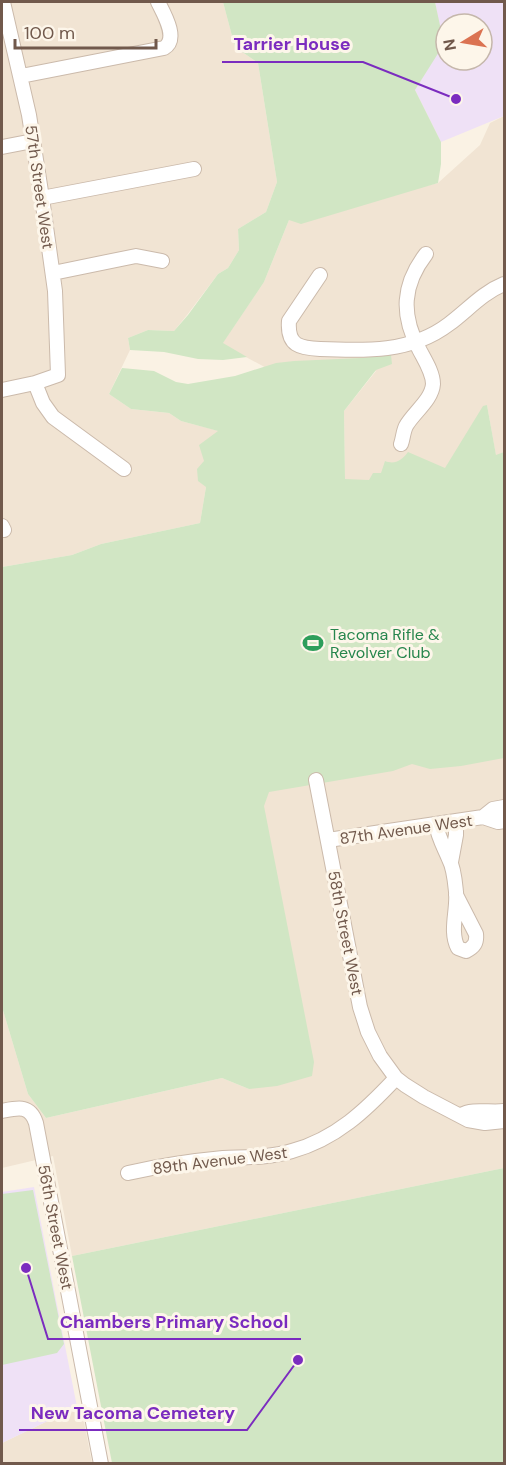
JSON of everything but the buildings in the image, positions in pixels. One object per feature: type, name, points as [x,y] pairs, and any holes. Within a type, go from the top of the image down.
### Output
[{"type":"street","name":"57th Street West","points":[[3,2],[29,115],[55,291],[58,375],[35,383]]},
{"type":"street","points":[[21,76],[164,48],[170,43],[171,38],[169,27],[158,2]]},
{"type":"street","points":[[2,147],[33,141]]},
{"type":"street","points":[[42,198],[194,168]]},
{"type":"street","points":[[401,444],[405,427],[431,392],[433,385],[430,373],[409,327],[406,313],[408,292],[416,268],[426,254]]},
{"type":"street","points":[[52,273],[136,256],[162,261]]},
{"type":"street","points":[[320,275],[289,321],[292,341],[303,349],[377,350],[407,344],[440,330],[480,297],[504,284]]},
{"type":"street","points":[[2,390],[35,383],[43,404],[53,417],[124,469]]},
{"type":"street","name":"58th Street West","points":[[316,780],[362,1013],[374,1044],[396,1078]]},
{"type":"street","name":"87th Avenue West","points":[[483,817],[493,809],[504,807]]},
{"type":"street","name":"87th Avenue West","points":[[328,840],[483,817],[498,822],[504,821]]},
{"type":"street","points":[[451,861],[456,821]]},
{"type":"street","points":[[436,824],[438,836],[451,861],[456,895]]},
{"type":"street","points":[[396,1078],[424,1097],[468,1120],[485,1123],[504,1121]]},
{"type":"street","name":"89th Avenue West","points":[[128,1173],[185,1162],[269,1156],[295,1151],[328,1136],[351,1122],[372,1104],[396,1078]]},
{"type":"street","name":"56th Street West","points":[[2,1111],[23,1108],[31,1113],[36,1123],[101,1464]]},
{"type":"street","points":[[461,1115],[468,1111],[504,1111]]},
{"type":"shaded area","points":[[2,2],[223,2],[235,47],[258,63],[277,182],[266,212],[238,229],[239,250],[228,268],[218,274],[174,331],[148,330],[128,338],[130,350],[109,394],[131,409],[169,413],[181,421],[219,431],[204,461],[206,487],[200,523],[101,544],[72,555],[2,567]]},
{"type":"shaded area","points":[[435,2],[504,2],[504,116],[441,142],[415,90],[434,59],[434,72],[494,72],[494,12],[437,12]]},
{"type":"shaded area","points":[[504,116],[504,452],[496,456],[487,405],[443,472],[345,493],[344,411],[376,371],[270,370],[222,344],[264,282],[289,220],[438,183],[480,145],[490,123]]},
{"type":"shaded area","points":[[504,741],[504,1168],[72,1256],[53,1156],[2,1168],[2,1007],[28,1094],[46,1118],[222,1078],[249,1089],[254,802],[269,786]]},
{"type":"shaded area","points":[[34,1187],[77,1407],[2,1443],[2,1192]]},
{"type":"shaded area","points":[[77,1407],[82,1412],[92,1463],[2,1463],[2,1443]]},
{"type":"green space","points":[[223,2],[435,2],[437,12],[434,12],[434,60],[415,90],[441,142],[438,183],[301,224],[289,220],[264,282],[223,343],[247,357],[223,360],[198,359],[164,352],[130,350],[128,338],[148,330],[174,331],[188,315],[218,274],[228,268],[239,250],[238,229],[266,212],[277,182],[258,63],[235,47]]},
{"type":"green space","points":[[391,355],[392,364],[376,370],[344,411],[345,479],[369,480],[373,473],[381,473],[385,461],[398,461],[408,452],[445,468],[483,406],[487,405],[496,455],[504,452],[504,758],[430,769],[412,764],[393,771],[269,792],[264,806],[314,1062],[312,1076],[277,1086],[249,1089],[222,1078],[46,1118],[28,1094],[2,1007],[2,567],[72,555],[101,544],[200,523],[206,487],[198,481],[197,469],[204,461],[199,445],[218,431],[181,421],[169,413],[131,409],[109,394],[122,368],[154,371],[176,382],[188,384],[235,376],[276,363]]},
{"type":"green space","points":[[504,1168],[504,1463],[112,1463],[72,1256]]},
{"type":"green space","points":[[33,1190],[64,1344],[57,1353],[2,1365],[2,1194]]},
{"type":"place","name":"Tarrier House","points":[[456,99]]},
{"type":"place","name":"Tacoma Rifle & Revolver Club","points":[[313,643]]},
{"type":"place","name":"Chambers Primary School","points":[[26,1268]]},
{"type":"place","name":"New Tacoma Cemetery","points":[[298,1360]]}]
